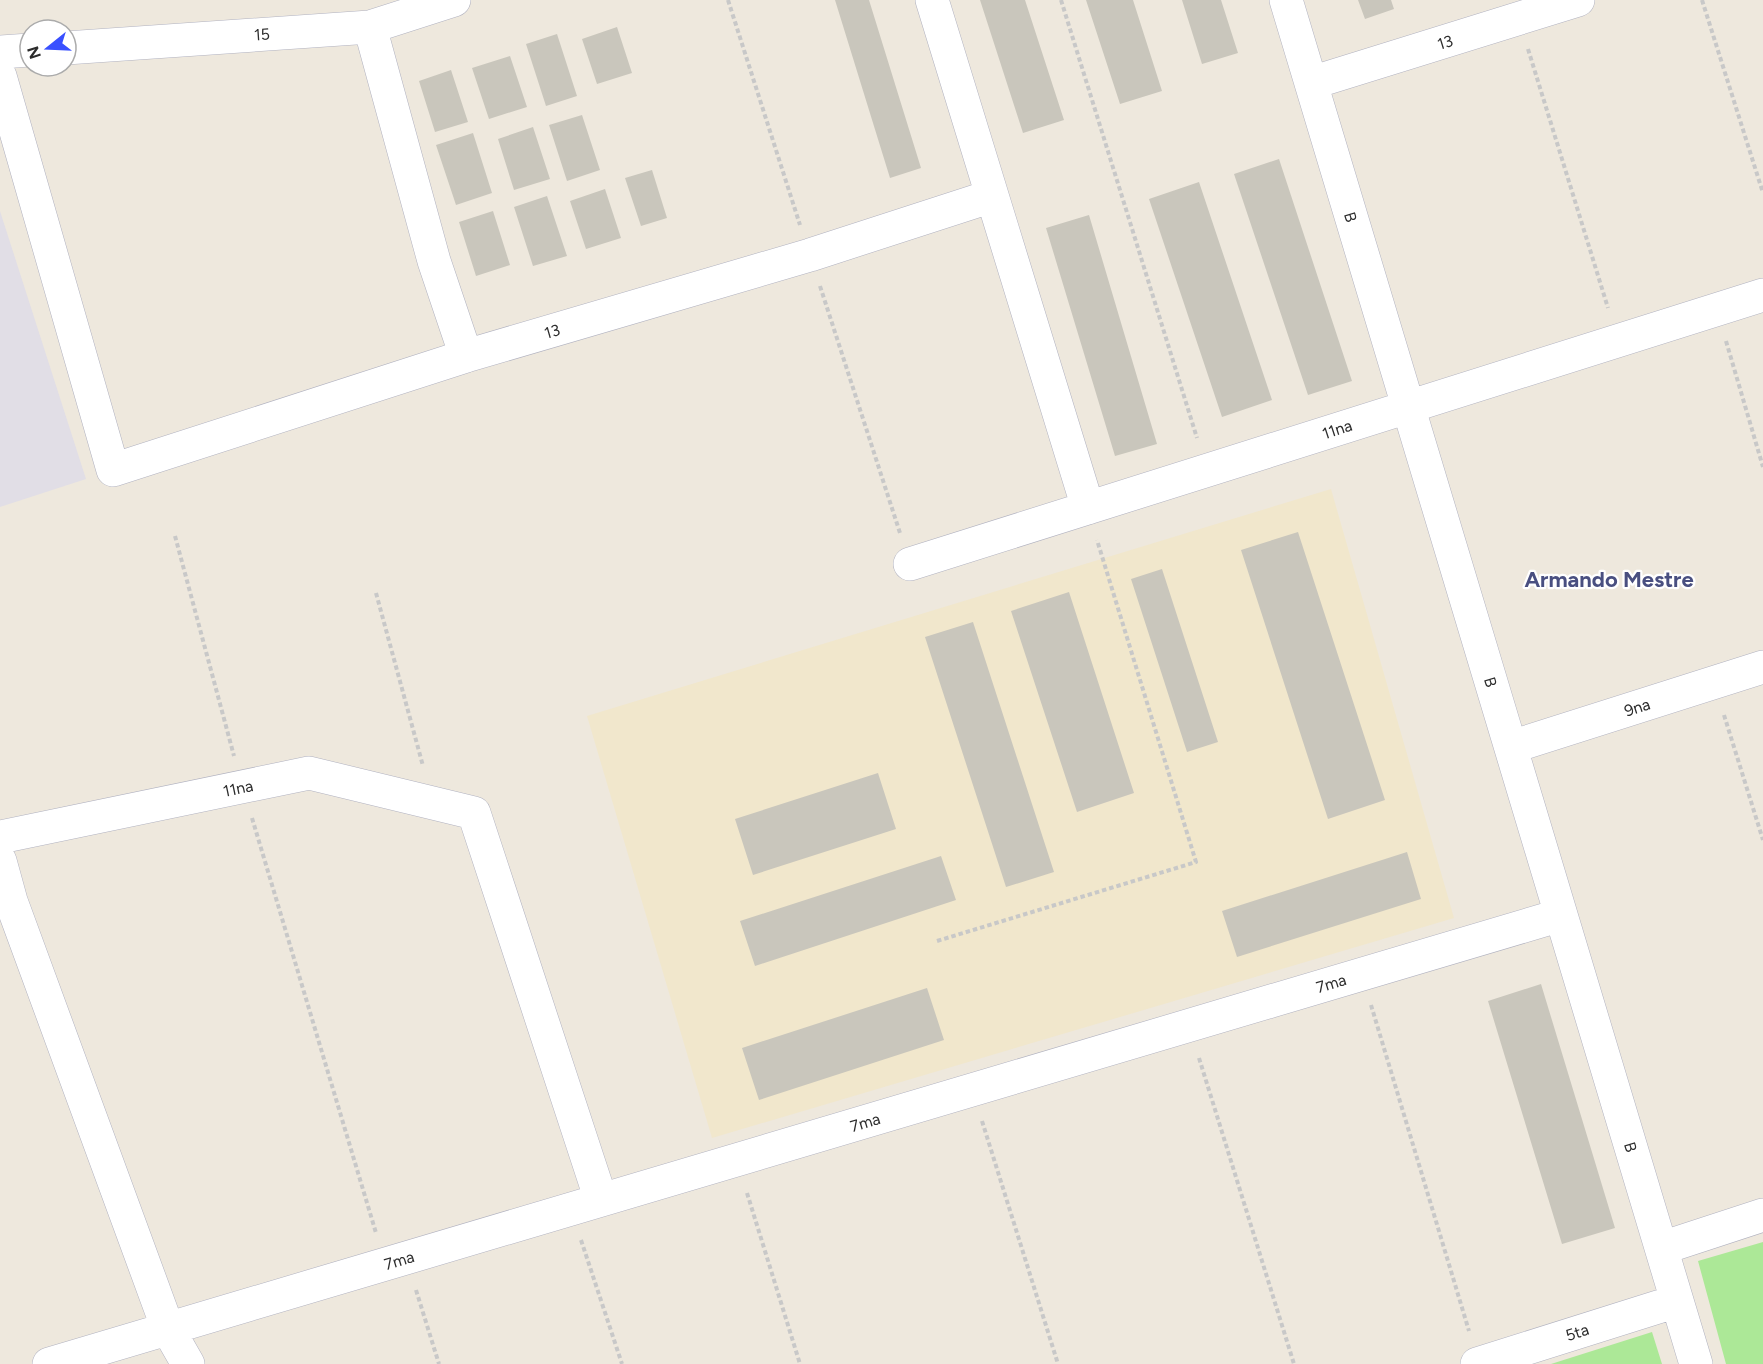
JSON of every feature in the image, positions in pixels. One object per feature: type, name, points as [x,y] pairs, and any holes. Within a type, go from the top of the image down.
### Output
[{"type":"street","name":"15","points":[[78,47],[370,27],[454,0]]},
{"type":"street","points":[[932,0],[1088,508]]},
{"type":"street","name":"B","points":[[1286,0],[1696,1364]]},
{"type":"street","name":"13","points":[[1311,83],[1578,0]]},
{"type":"street","points":[[370,27],[434,261],[466,356]]},
{"type":"street","points":[[0,52],[18,51]]},
{"type":"street","name":"13","points":[[0,76],[113,470],[466,356],[810,255],[992,196]]},
{"type":"street","name":"11na","points":[[910,564],[1763,295]]},
{"type":"street","name":"9na","points":[[1511,747],[1763,667]]},
{"type":"street","name":"11na","points":[[0,837],[309,773],[474,813],[601,1200]]},
{"type":"street","points":[[0,861],[11,901],[168,1329],[188,1364]]},
{"type":"street","name":"7ma","points":[[49,1364],[1561,915]]},
{"type":"street","points":[[1662,1248],[1763,1215]]},
{"type":"street","name":"5ta","points":[[1478,1364],[1677,1301]]},
{"type":"path","points":[[1061,0],[1208,470]]},
{"type":"path","points":[[1702,0],[1763,193]]},
{"type":"path","points":[[1518,19],[1618,340]]},
{"type":"path","points":[[1716,309],[1763,467]]},
{"type":"path","points":[[937,941],[1196,862],[1088,508]]},
{"type":"path","points":[[175,536],[242,786],[395,1261],[439,1364]]},
{"type":"path","points":[[376,593],[434,803]]},
{"type":"path","points":[[1714,683],[1763,840]]},
{"type":"path","points":[[1362,974],[1478,1364]]},
{"type":"path","points":[[1189,1026],[1294,1364]]},
{"type":"path","points":[[972,1090],[1058,1364]]},
{"type":"path","points":[[736,1160],[800,1364]]},
{"type":"path","points":[[570,1209],[622,1364]]},
{"type":"shaded area","points":[[0,211],[86,479],[0,507]]},
{"type":"shaded area","points":[[1331,489],[1454,918],[712,1138],[587,716]]},
{"type":"green space","points":[[1763,1242],[1763,1364],[1726,1364],[1698,1261]]},
{"type":"green space","points":[[1652,1332],[1662,1364],[1551,1364]]},
{"type":"building","points":[[835,0],[869,0],[921,168],[890,178]]},
{"type":"building","points":[[980,0],[1025,0],[1064,120],[1023,133]]},
{"type":"building","points":[[1086,0],[1133,0],[1162,91],[1120,104]]},
{"type":"building","points":[[1182,0],[1221,0],[1238,53],[1202,64]]},
{"type":"building","points":[[1358,0],[1391,0],[1394,9],[1365,19]]},
{"type":"building","points":[[617,27],[632,73],[597,84],[582,39]]},
{"type":"building","points":[[557,34],[577,96],[546,106],[526,44]]},
{"type":"building","points":[[510,56],[527,107],[489,119],[472,68]]},
{"type":"building","points":[[451,70],[468,122],[435,132],[419,81]]},
{"type":"building","points":[[582,115],[600,170],[567,181],[549,125]]},
{"type":"building","points":[[533,127],[550,179],[514,190],[498,139]]},
{"type":"building","points":[[473,133],[492,193],[456,205],[436,145]]},
{"type":"building","points":[[1279,159],[1352,381],[1308,395],[1234,174]]},
{"type":"building","points":[[652,170],[667,218],[641,226],[625,178]]},
{"type":"building","points":[[1199,182],[1272,400],[1222,417],[1149,199]]},
{"type":"building","points":[[605,189],[621,238],[586,249],[570,201]]},
{"type":"building","points":[[547,196],[567,256],[533,266],[514,207]]},
{"type":"building","points":[[493,211],[510,265],[476,276],[459,222]]},
{"type":"building","points":[[1089,215],[1157,444],[1115,456],[1046,228]]},
{"type":"building","points":[[1298,532],[1385,800],[1328,819],[1241,550]]},
{"type":"building","points":[[1162,569],[1218,742],[1187,752],[1131,579]]},
{"type":"building","points":[[1069,592],[1134,793],[1077,812],[1011,611]]},
{"type":"building","points":[[973,622],[1054,872],[1006,887],[925,637]]},
{"type":"building","points":[[878,773],[896,829],[753,875],[735,819]]},
{"type":"building","points":[[1407,852],[1421,899],[1237,957],[1222,911]]},
{"type":"building","points":[[941,856],[956,900],[755,966],[740,921]]},
{"type":"building","points":[[1541,984],[1615,1228],[1562,1244],[1488,1001]]},
{"type":"building","points":[[927,988],[944,1040],[759,1100],[742,1048]]},
{"type":"district","name":"Armando Mestre","points":[[1609,579]]}]
